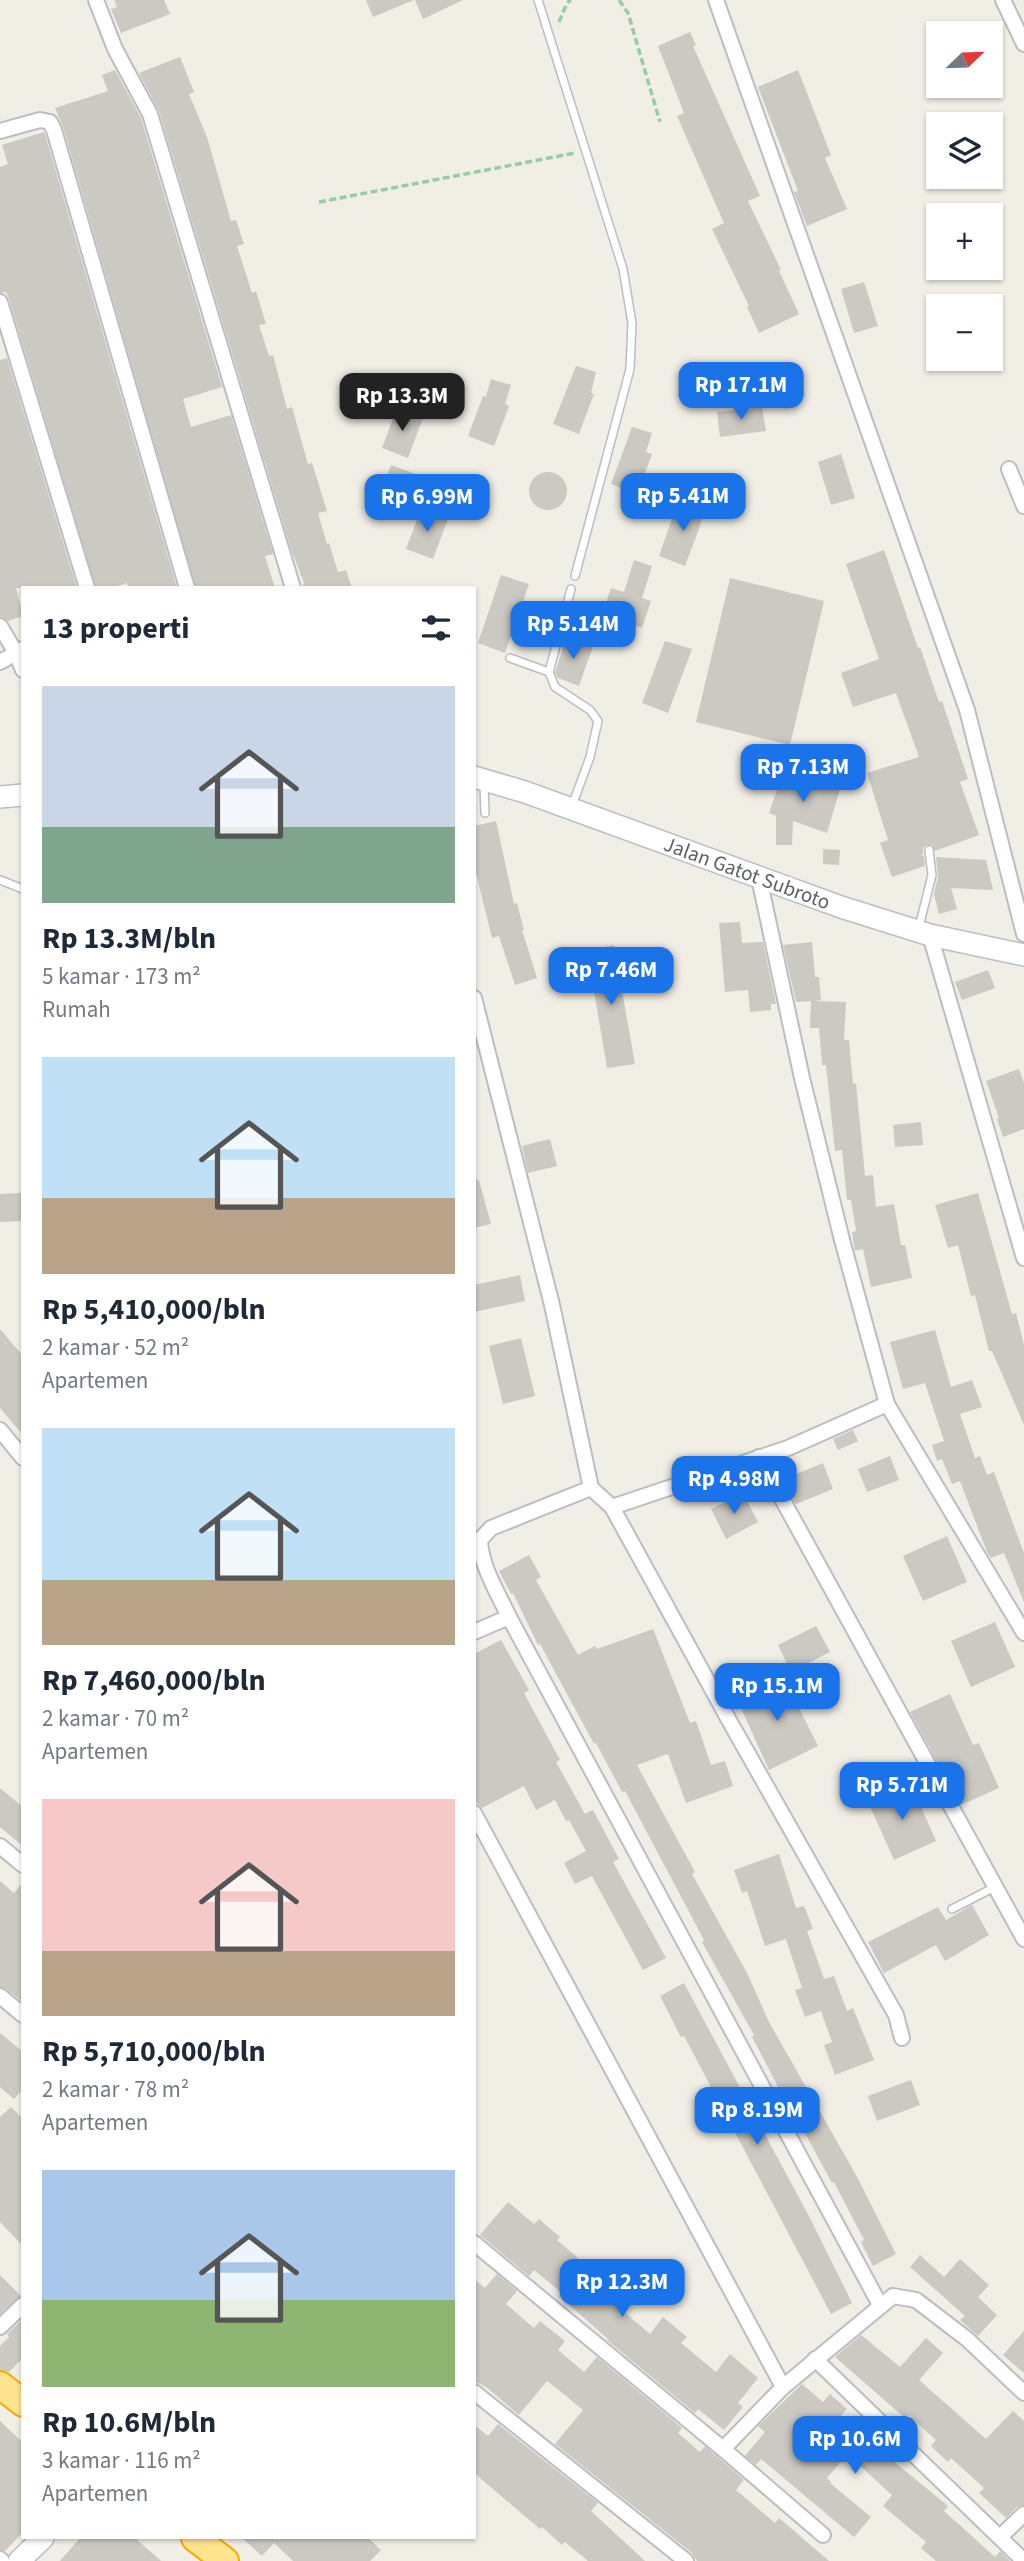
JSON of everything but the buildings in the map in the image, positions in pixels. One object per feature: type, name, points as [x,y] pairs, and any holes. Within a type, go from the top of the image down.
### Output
[{"type":"highway","points":[[0,2385],[21,2401]]},
{"type":"highway","points":[[196,2539],[225,2561]]},
{"type":"street","points":[[96,0],[115,50],[150,114],[292,586]]},
{"type":"street","points":[[716,0],[967,710],[1024,934]]},
{"type":"street","points":[[1003,0],[1024,44]]},
{"type":"street","points":[[0,131],[40,120],[50,122],[54,130],[186,586]]},
{"type":"street","points":[[0,302],[86,586]]},
{"type":"street","points":[[1009,469],[1024,506]]},
{"type":"street","points":[[0,626],[19,651],[0,662]]},
{"type":"street","name":"Jalan Gatot Subroto","points":[[479,779],[924,933],[1024,955]]},
{"type":"street","points":[[0,797],[21,795]]},
{"type":"street","points":[[759,878],[802,1078],[842,1240],[887,1404],[1024,1633]]},
{"type":"street","points":[[924,933],[1024,1258]]},
{"type":"street","points":[[476,1006],[552,1305],[591,1488],[612,1507],[896,2015],[902,2038]]},
{"type":"street","points":[[612,1507],[822,1434],[887,1404]]},
{"type":"street","points":[[0,1430],[21,1456]]},
{"type":"street","points":[[759,1457],[1024,1939]]},
{"type":"street","points":[[591,1488],[506,1521],[484,1534],[480,1540],[481,1552],[509,1617],[880,2305]]},
{"type":"street","points":[[476,1631],[509,1617]]},
{"type":"street","points":[[476,1817],[783,2387]]},
{"type":"street","points":[[0,1846],[21,1863]]},
{"type":"street","points":[[0,1996],[21,2013]]},
{"type":"street","points":[[476,2245],[723,2449],[822,2535]]},
{"type":"street","points":[[723,2449],[783,2387],[893,2296],[916,2300],[967,2339],[1024,2393]]},
{"type":"street","points":[[0,2327],[21,2307]]},
{"type":"street","points":[[814,2360],[1024,2561]]},
{"type":"street","points":[[476,2394],[686,2561]]},
{"type":"street","points":[[1000,2537],[1024,2514]]},
{"type":"street","points":[[19,2561],[42,2539]]},
{"type":"lane","points":[[538,0],[624,269],[629,295],[632,346],[624,394],[575,576]]},
{"type":"lane","points":[[571,589],[549,672],[555,687],[590,710],[598,721],[590,757],[571,810]]},
{"type":"lane","points":[[510,658],[549,672]]},
{"type":"lane","points":[[479,779],[485,813]]},
{"type":"lane","points":[[924,933],[931,883],[932,862],[929,850]]},
{"type":"lane","points":[[0,880],[21,887]]},
{"type":"lane","points":[[952,1909],[995,1887]]},
{"type":"path","points":[[619,0],[628,13],[660,122]]},
{"type":"path","points":[[319,202],[586,150]]}]
